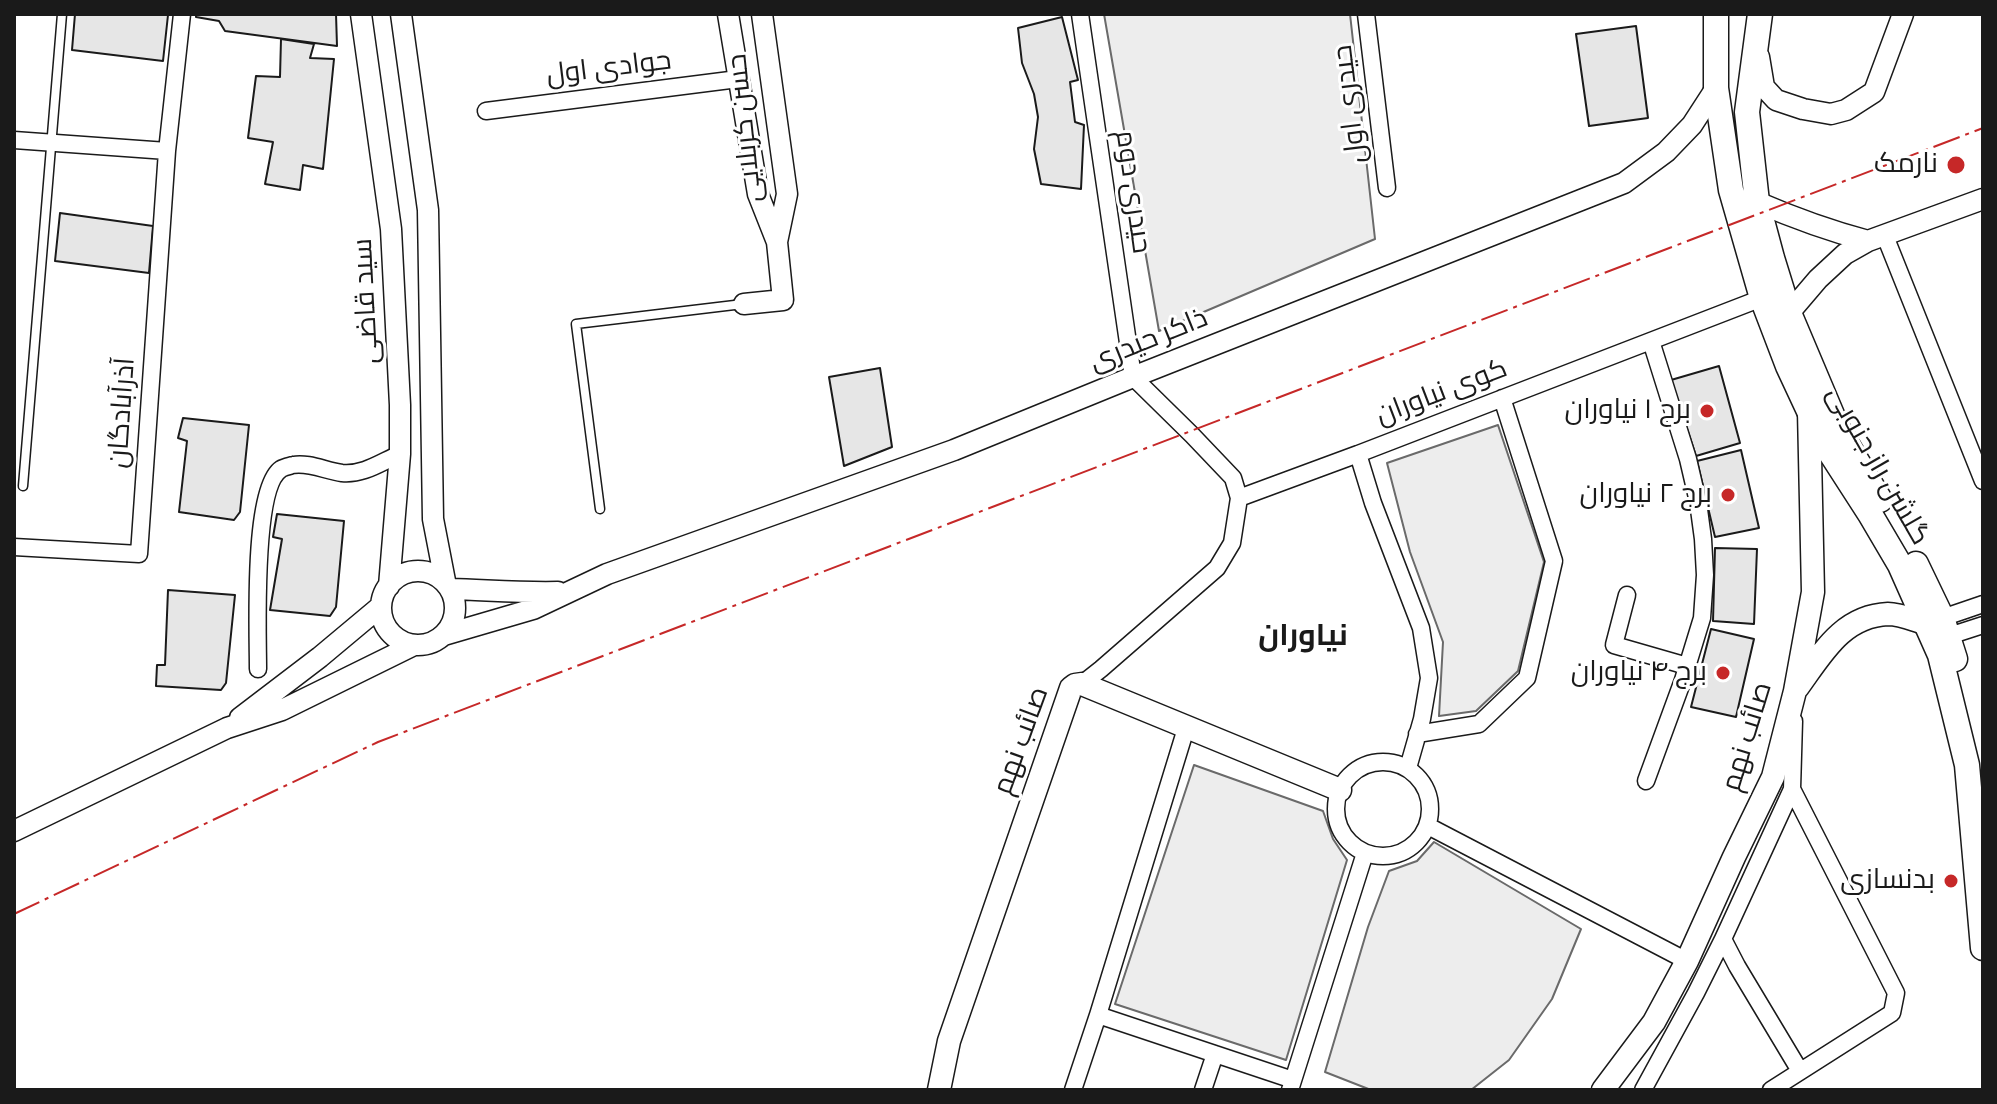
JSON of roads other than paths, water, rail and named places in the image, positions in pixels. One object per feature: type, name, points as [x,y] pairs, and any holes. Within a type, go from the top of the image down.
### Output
[{"type":"main road","name":"گلشن راز جنوبی","points":[[1716,14],[1716,88],[1731,190],[1762,298],[1788,366],[1830,452],[1939,626],[1940,655],[1967,765],[1983,948]]},
{"type":"main road","name":"گلشن راز جنوبی","points":[[1760,14],[1747,112],[1757,202],[1789,313],[1838,429],[1913,558],[1939,626],[1983,769]]},
{"type":"main road","name":"صائب نهم","points":[[1603,1090],[1654,1022],[1687,961],[1773,777],[1795,691],[1813,592],[1809,411]]},
{"type":"main road","points":[[1795,691],[1831,641],[1860,620],[1891,614],[1939,626]]},
{"type":"main road","name":"صائب نهم","points":[[939,1090],[949,1041],[1071,688],[1075,685],[1082,684],[1187,725],[1340,790]]},
{"type":"street","name":"آذرآبادگان","points":[[14,547],[139,554],[167,151],[182,14]]},
{"type":"street","name":"سید قاضی","points":[[361,14],[391,229],[400,405],[400,454],[389,586]]},
{"type":"street","points":[[401,14],[428,210],[433,519],[448,585],[456,608],[444,635],[425,644],[403,642],[394,636],[382,617],[383,595],[389,586],[396,578],[417,570],[437,575],[448,585],[528,593],[566,592]]},
{"type":"street","name":"حسن کربلایی","points":[[728,14],[758,194],[777,242]]},
{"type":"street","name":"حسن کربلایی","points":[[762,14],[787,194],[777,242]]},
{"type":"street","name":"حیدری دوم","points":[[1080,14],[1133,377]]},
{"type":"street","name":"حیدری اول","points":[[1366,14],[1387,188]]},
{"type":"street","points":[[1756,45],[1764,87],[1776,100],[1831,114],[1846,110],[1874,92],[1903,14]]},
{"type":"street","name":"جوادی اول","points":[[486,111],[738,79]]},
{"type":"street","name":"ذاکر حیدری","points":[[444,635],[533,609],[607,574],[954,450],[1624,183],[1666,152],[1692,125],[1716,88]]},
{"type":"street","points":[[14,140],[167,151]]},
{"type":"street","points":[[1789,313],[1845,254],[1877,238],[1983,199]]},
{"type":"street","points":[[1757,202],[1828,230],[1877,238]]},
{"type":"street","points":[[1877,238],[1983,481]]},
{"type":"street","points":[[744,304],[783,300],[777,242]]},
{"type":"street","name":"کوی نیاوران","points":[[1408,768],[1422,719],[1429,678],[1421,628],[1373,503],[1358,454],[1762,298]]},
{"type":"street","points":[[1646,781],[1702,618],[1705,575],[1698,502],[1688,459],[1651,341]]},
{"type":"street","points":[[1082,684],[1217,568],[1232,543],[1239,498],[1233,478],[1133,377]]},
{"type":"street","points":[[1417,734],[1479,724],[1527,678],[1554,561],[1502,398]]},
{"type":"street","points":[[258,669],[261,529],[272,480],[280,469],[307,465],[344,473],[363,471],[400,454],[431,455]]},
{"type":"street","points":[[1239,498],[1358,454]]},
{"type":"street","points":[[1627,595],[1614,645],[1687,666]]},
{"type":"street","points":[[1939,626],[1983,604]]},
{"type":"street","points":[[227,728],[381,606]]},
{"type":"street","points":[[1939,626],[1983,625]]},
{"type":"street","points":[[14,831],[227,728],[282,710],[414,645]]},
{"type":"street","points":[[1643,1090],[1723,939],[1792,789],[1795,691]]},
{"type":"street","points":[[1073,1090],[1187,725]]},
{"type":"street","points":[[1376,762],[1392,762],[1408,768],[1420,779],[1428,793],[1431,809],[1428,826],[1420,840],[1394,856],[1379,857],[1365,853],[1342,834],[1336,820],[1340,790],[1348,777],[1360,767],[1376,762]]},
{"type":"street","points":[[1771,1090],[1892,1013],[1896,993],[1792,789]]},
{"type":"street","points":[[1428,826],[1687,961]]},
{"type":"street","points":[[1098,1015],[1215,1054],[1291,1085],[1365,853]]},
{"type":"street","points":[[1723,939],[1800,1071]]},
{"type":"street","points":[[1203,1090],[1215,1054]]},
{"type":"lane","points":[[23,486],[62,14]]},
{"type":"lane","points":[[600,509],[576,324],[744,304]]},
{"type":"place","name":"نارمک","points":[[1956,165]]},
{"type":"place","name":"برح ۱ نیاوران","points":[[1707,411]]},
{"type":"place","name":"برج ۲ نیاوران","points":[[1728,495]]},
{"type":"place","name":"برج ۴ نیاوران","points":[[1723,673]]},
{"type":"place","name":"بدنسازی","points":[[1951,881]]},
{"type":"district","name":"نیاوران","points":[[1303,637]]}]
